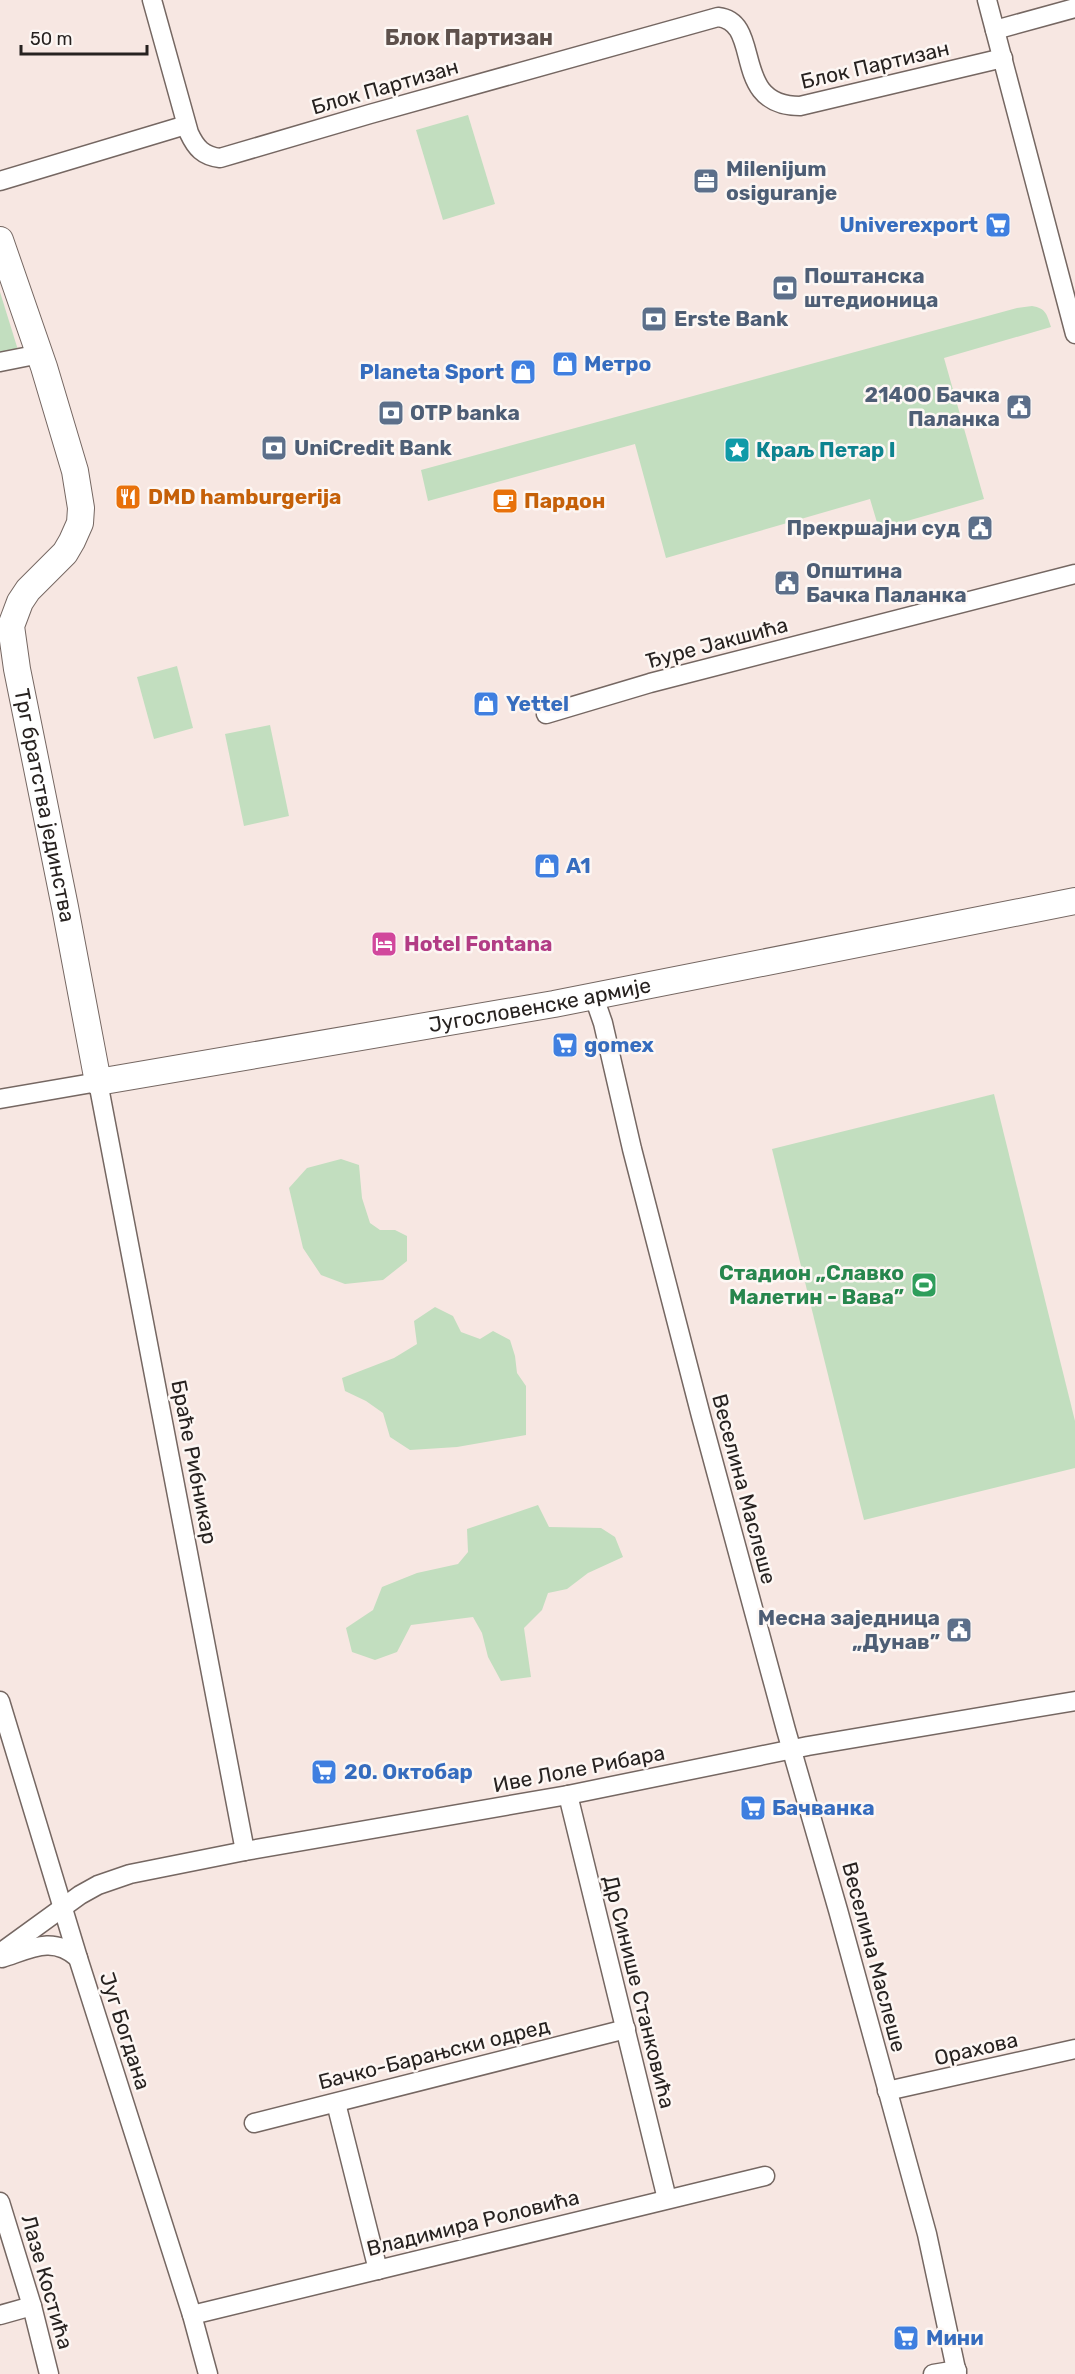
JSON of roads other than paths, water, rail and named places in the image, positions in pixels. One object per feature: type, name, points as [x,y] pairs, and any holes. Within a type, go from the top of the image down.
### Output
[{"type":"street","name":"Блок Партизан","points":[[152,0],[186,125],[194,146],[209,157],[220,158],[718,17],[728,18],[741,33],[759,88],[766,97],[785,106],[800,106],[1002,58]]},
{"type":"street","points":[[987,0],[1068,279],[1075,334]]},
{"type":"street","points":[[995,30],[1075,9]]},
{"type":"street","points":[[0,181],[186,125]]},
{"type":"street","name":"Трг братства јединства","points":[[0,240],[40,354],[75,471],[81,508],[80,523],[64,552],[24,596],[10,627],[98,1082]]},
{"type":"street","points":[[0,362],[40,354]]},
{"type":"street","name":"Ђуре Јакшића","points":[[546,714],[650,683],[1075,574]]},
{"type":"street","name":"Југословенске армије","points":[[0,1099],[594,997],[1075,901]]},
{"type":"street","name":"Веселина Маслеше","points":[[594,997],[603,1023],[632,1149],[700,1416],[927,2234],[957,2372]]},
{"type":"street","name":"Браће Рибникар","points":[[98,1082],[245,1851]]},
{"type":"street","name":"Југ Богдана","points":[[0,1701],[62,1907],[192,2315],[208,2374]]},
{"type":"street","name":"Иве Лоле Рибара","points":[[0,1953],[62,1907],[98,1885],[130,1874],[245,1851],[568,1795],[793,1749],[1075,1701]]},
{"type":"street","name":"Др Синише Станковића","points":[[568,1795],[667,2199]]},
{"type":"street","points":[[0,1959],[43,1946],[56,1945],[68,1949],[78,1958]]},
{"type":"street","name":"Бачко-Барањски одред","points":[[254,2123],[626,2029]]},
{"type":"street","name":"Орахова","points":[[887,2091],[1075,2049]]},
{"type":"street","points":[[336,2103],[378,2270]]},
{"type":"street","name":"Владимира Роловића","points":[[192,2315],[765,2176]]},
{"type":"street","name":"Лазе Костића","points":[[0,2202],[32,2306],[49,2374]]},
{"type":"street","points":[[0,2315],[32,2306]]},
{"type":"street","points":[[933,2374],[957,2372]]},
{"type":"place","name":"Milenijum osiguranje","points":[[706,181]]},
{"type":"place","name":"Univerexport","points":[[998,225]]},
{"type":"place","name":"Поштанска штедионица","points":[[785,288]]},
{"type":"place","name":"Erste Bank","points":[[654,319]]},
{"type":"place","name":"Метро","points":[[565,364]]},
{"type":"place","name":"Planeta Sport","points":[[523,372]]},
{"type":"place","name":"21400 Бачка Паланка","points":[[1019,407]]},
{"type":"place","name":"OTP banka","points":[[391,413]]},
{"type":"place","name":"UniCredit Bank","points":[[274,448]]},
{"type":"place","name":"Краљ Петар I","points":[[737,450]]},
{"type":"place","name":"DMD hamburgerija","points":[[128,497]]},
{"type":"place","name":"Пардон","points":[[505,501]]},
{"type":"place","name":"Прекршајни суд","points":[[980,528]]},
{"type":"place","name":"Општина Бачка Паланка","points":[[787,583]]},
{"type":"place","name":"Yettel","points":[[486,704]]},
{"type":"place","name":"A1","points":[[547,866]]},
{"type":"place","name":"Hotel Fontana","points":[[384,944]]},
{"type":"place","name":"gomex","points":[[565,1045]]},
{"type":"place","name":"Стадион „Славко Малетин - Вава”","points":[[924,1285]]},
{"type":"place","name":"Месна заједница „Дунав”","points":[[959,1630]]},
{"type":"place","name":"20. Октобар","points":[[324,1772]]},
{"type":"place","name":"Бачванка","points":[[753,1808]]},
{"type":"place","name":"Мини","points":[[906,2338]]},
{"type":"district","name":"Блок Партизан","points":[[469,37]]}]
